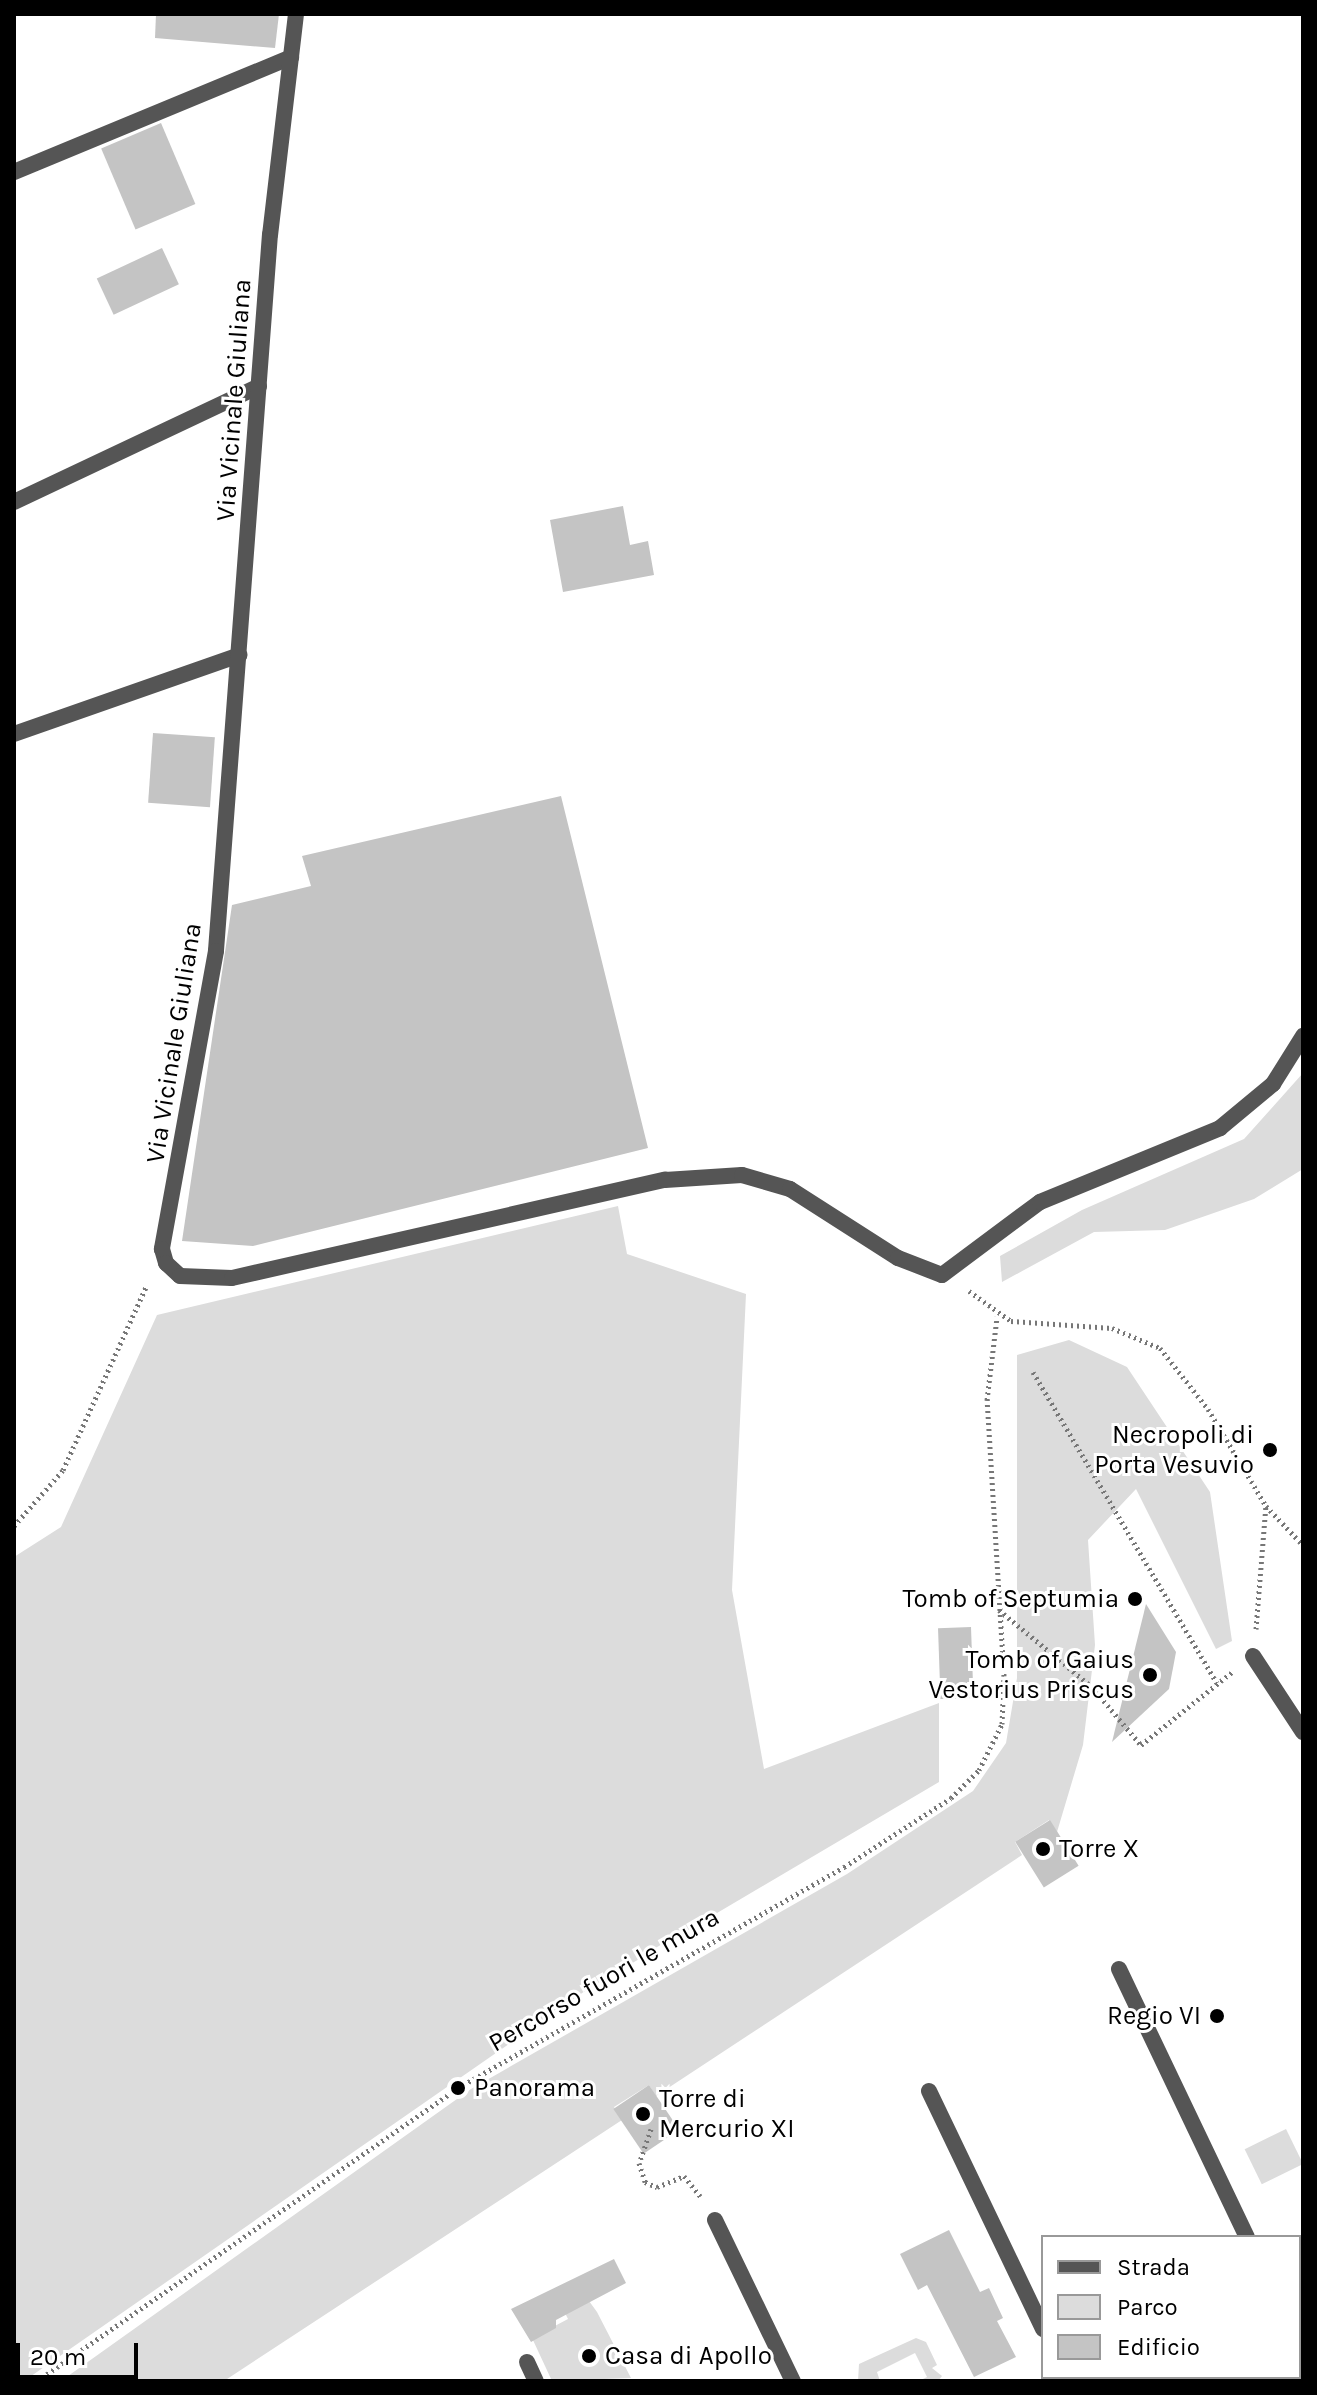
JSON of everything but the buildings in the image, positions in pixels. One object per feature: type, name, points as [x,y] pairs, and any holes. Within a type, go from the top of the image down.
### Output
[{"type":"street","name":"Via Vicinale Giuliana","points":[[166,1263],[162,1249],[216,951],[259,386],[296,14]]},
{"type":"street","points":[[14,172],[291,57]]},
{"type":"street","points":[[14,502],[259,386]]},
{"type":"street","points":[[14,734],[240,655]]},
{"type":"street","points":[[166,1263],[180,1276],[232,1278],[665,1180],[742,1175],[790,1189],[898,1258],[942,1275],[1040,1202],[1220,1128],[1273,1084],[1303,1036]]},
{"type":"street","points":[[1253,1656],[1303,1732]]},
{"type":"street","points":[[1119,1969],[1246,2235]]},
{"type":"street","points":[[929,2091],[1041,2325]]},
{"type":"street","points":[[715,2220],[793,2381]]},
{"type":"street","points":[[527,2362],[536,2381]]},
{"type":"path","points":[[14,1526],[63,1470],[107,1384],[140,1292],[166,1263]]},
{"type":"path","points":[[988,1303],[997,1317],[1112,1328],[1160,1348],[1208,1409],[1266,1506],[1303,1545]]},
{"type":"path","name":"Percorso fuori le mura","points":[[37,2381],[458,2088],[844,1867],[951,1798],[979,1770],[1002,1724],[987,1400],[997,1317]]},
{"type":"path","points":[[999,1610],[1092,1687],[1141,1745],[1217,1683],[1033,1372]]},
{"type":"path","points":[[1253,1656],[1266,1506]]},
{"type":"path","points":[[651,2129],[639,2163],[645,2182],[657,2187],[684,2176]]},
{"type":"green space","points":[[1303,1073],[1303,1169],[1254,1199],[1165,1230],[1094,1232],[1002,1282],[1000,1256],[1082,1210],[1244,1139]]},
{"type":"green space","points":[[618,1206],[627,1254],[746,1294],[732,1590],[764,1769],[939,1703],[939,1782],[585,1991],[24,2381],[14,2381],[14,1557],[61,1527],[157,1315]]},
{"type":"green space","points":[[1069,1340],[1127,1367],[1210,1492],[1232,1641],[1216,1649],[1136,1489],[1088,1540],[1095,1645],[1083,1745],[1057,1832],[1049,1820],[1015,1842],[1022,1855],[656,2096],[649,2085],[614,2107],[622,2120],[224,2381],[61,2381],[471,2089],[847,1874],[973,1791],[1006,1743],[1017,1678],[1017,1355]]},
{"type":"green space","points":[[1286,2129],[1303,2164],[1262,2184],[1245,2149]]},
{"type":"green space","points":[[576,2283],[597,2312],[631,2378],[552,2381],[532,2338],[568,2319],[554,2291]]},
{"type":"green space","points":[[916,2338],[926,2342],[937,2365],[932,2368],[942,2376],[938,2381],[919,2381],[927,2377],[915,2353],[877,2372],[880,2381],[858,2381],[859,2364]]},
{"type":"place","name":"Necropoli di Porta Vesuvio","points":[[1270,1450]]},
{"type":"place","name":"Tomb of Septumia","points":[[1135,1599]]},
{"type":"place","name":"Tomb of Gaius Vestorius Priscus","points":[[1150,1675]]},
{"type":"place","name":"Torre X","points":[[1043,1849]]},
{"type":"place","name":"Regio VI","points":[[1217,2016]]},
{"type":"place","name":"Panorama","points":[[458,2088]]},
{"type":"place","name":"Torre di Mercurio XI","points":[[643,2114]]},
{"type":"place","name":"Casa di Apollo","points":[[589,2356]]}]
